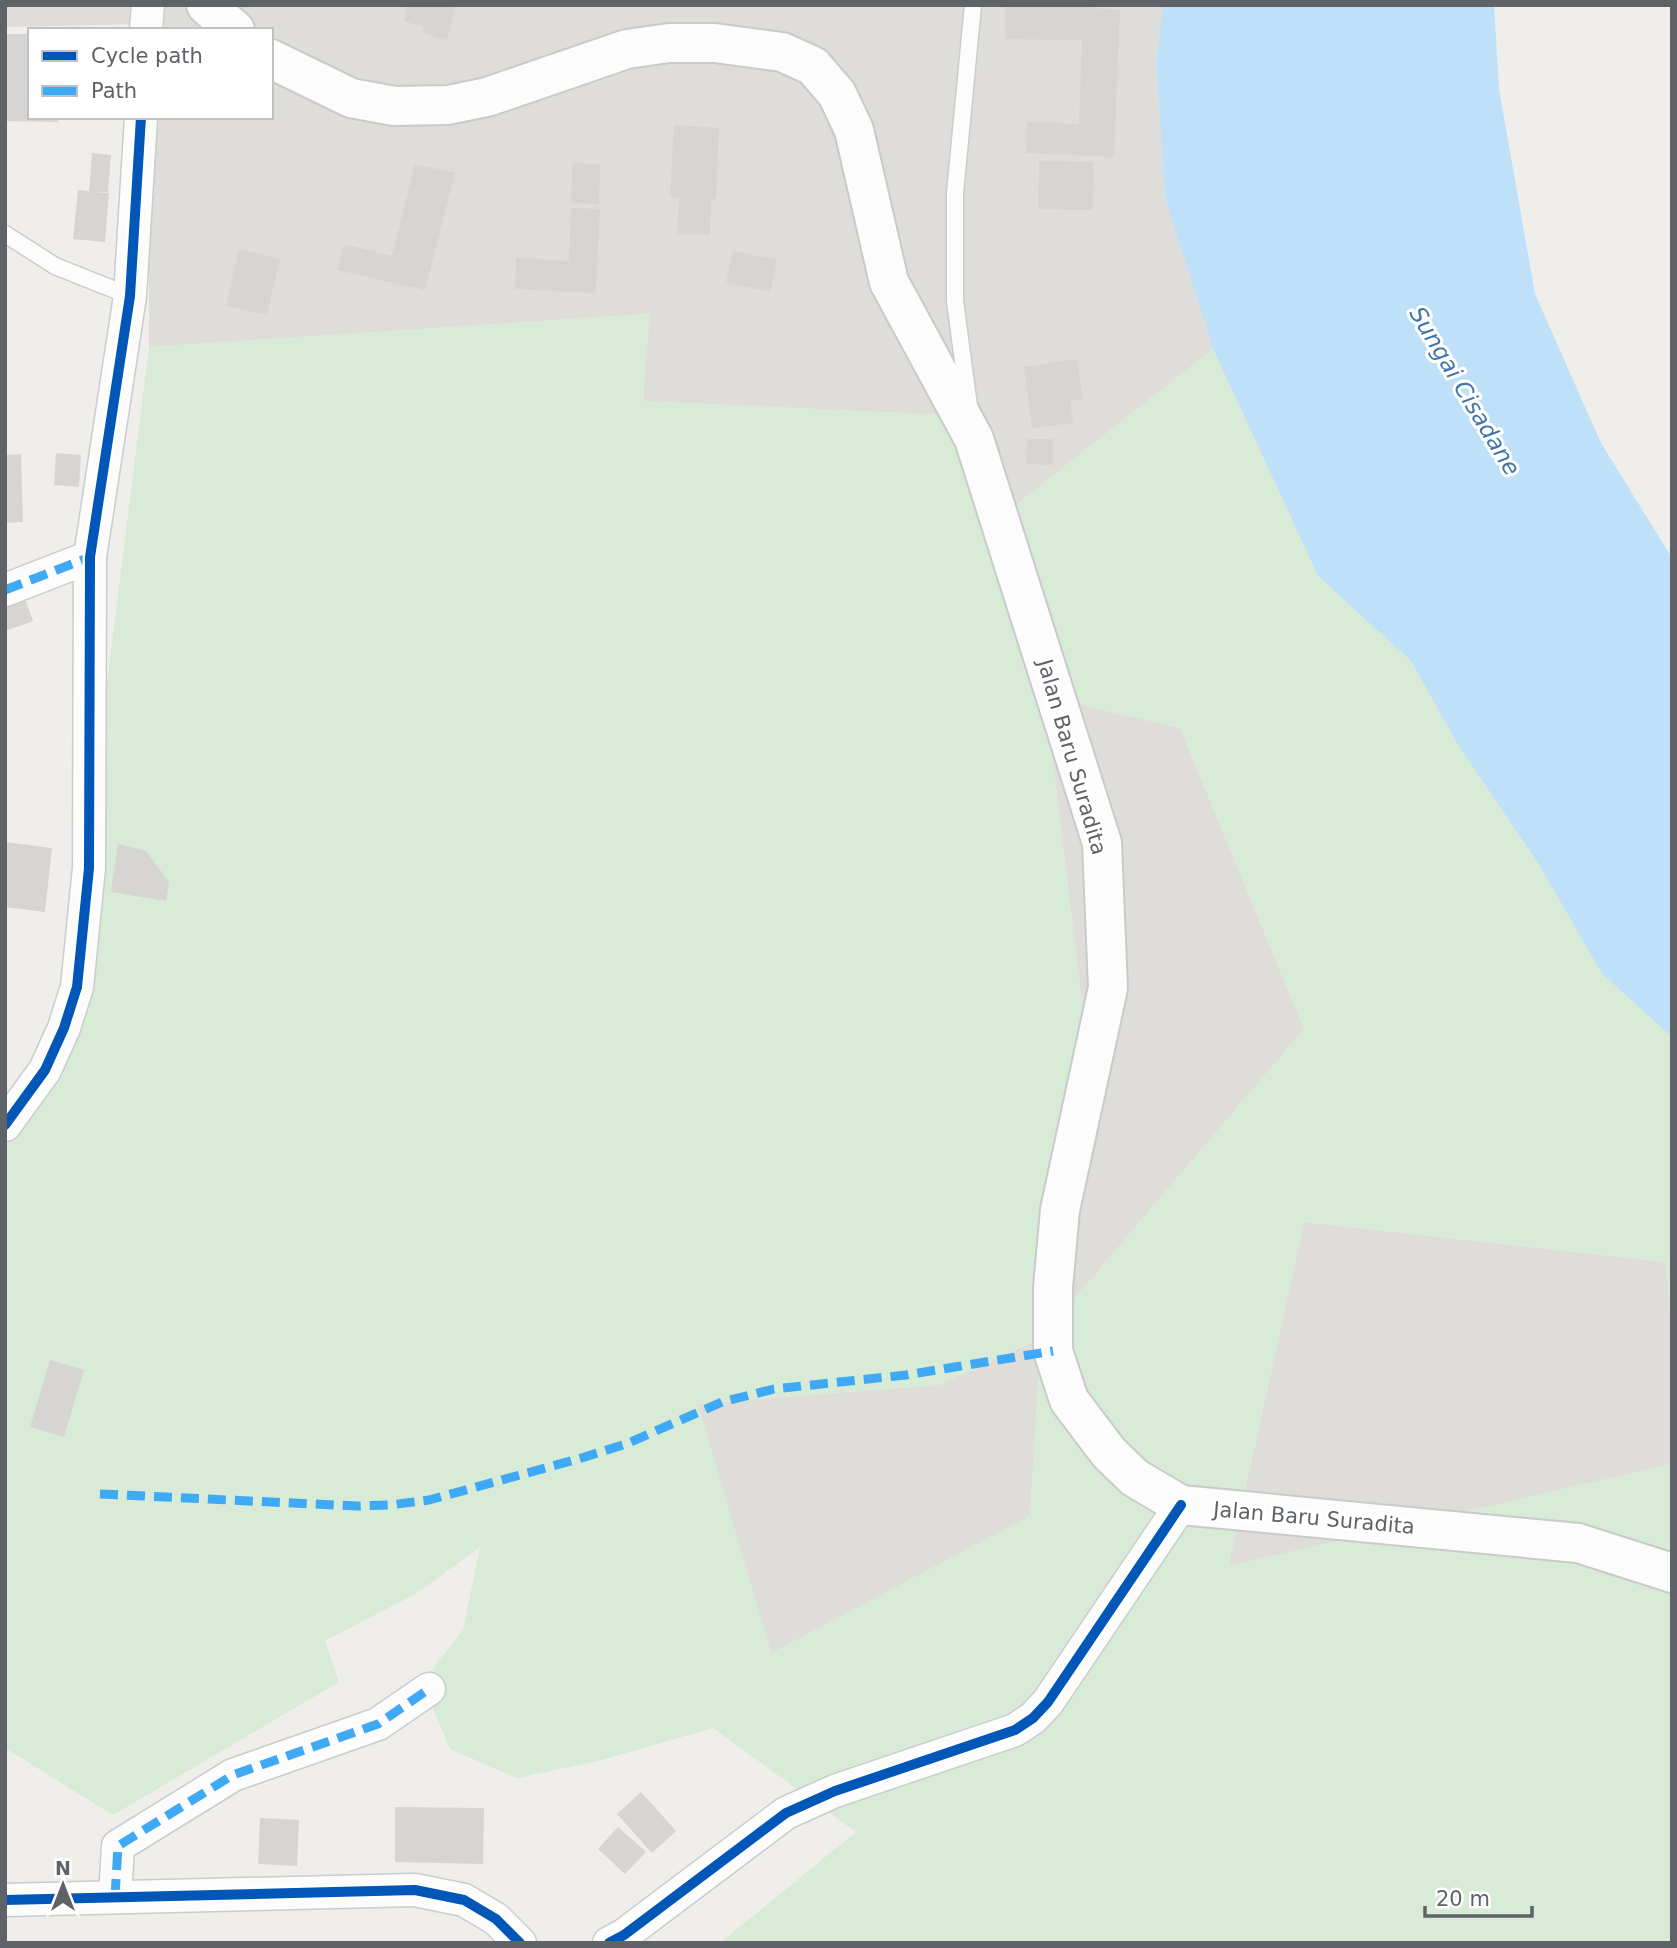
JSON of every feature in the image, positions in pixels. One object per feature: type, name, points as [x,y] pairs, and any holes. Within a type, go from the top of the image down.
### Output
[{"type":"main road","points":[[206,5],[233,28]]},
{"type":"main road","name":"Jalan Baru Suradita","points":[[273,60],[351,99],[394,106],[447,105],[487,97],[627,49],[669,43],[715,43],[782,52],[813,66],[837,94],[855,131],[889,282],[974,439],[1102,843],[1108,988],[1060,1210],[1053,1288],[1053,1351],[1069,1400],[1109,1453],[1135,1478],[1181,1506],[1578,1543],[1672,1573]]},
{"type":"street","points":[[146,28],[148,5]]},
{"type":"street","points":[[5,1125],[45,1070],[64,1028],[77,987],[89,868],[90,557],[130,296],[141,119]]},
{"type":"street","points":[[5,590],[90,557]]},
{"type":"street","points":[[610,1943],[786,1813],[835,1791],[1015,1730],[1033,1718],[1048,1702],[1181,1506]]},
{"type":"street","points":[[115,1897],[118,1846],[233,1775],[378,1724],[429,1689]]},
{"type":"street","points":[[5,1900],[415,1890],[464,1900],[496,1919],[520,1943]]},
{"type":"lane","points":[[973,5],[955,193],[955,301],[974,439]]},
{"type":"lane","points":[[5,234],[55,266],[130,296]]},
{"type":"shaded area","points":[[5,5],[1163,5],[1156,63],[1165,199],[1213,349],[1001,517],[964,416],[643,401],[649,314],[149,347],[149,119],[273,119],[273,28],[149,28],[149,24],[5,27]]},
{"type":"shaded area","points":[[1045,696],[1180,728],[1304,1029],[1041,1338],[1030,1516],[771,1654],[697,1403],[939,1385],[1089,1062]]},
{"type":"shaded area","points":[[1304,1222],[1666,1262],[1672,1340],[1672,1464],[1228,1567]]},
{"type":"green space","points":[[650,314],[643,401],[964,416],[1001,517],[1213,349],[1318,576],[1411,661],[1458,745],[1538,863],[1602,974],[1672,1037],[1672,1340],[1666,1262],[1304,1222],[1228,1566],[1672,1464],[1672,1943],[720,1943],[856,1832],[713,1728],[598,1761],[517,1778],[450,1749],[422,1682],[463,1630],[480,1547],[417,1593],[325,1641],[339,1682],[113,1815],[5,1748],[5,1099],[58,1026],[80,899],[149,347]],"holes":[[[1045,696],[1180,728],[1304,1029],[1042,1337],[1089,1062]],[[1041,1339],[1030,1516],[771,1653],[698,1404],[939,1385]]]},
{"type":"water","name":"Sungai Cisadane","points":[[1163,5],[1494,5],[1499,89],[1535,294],[1601,443],[1672,558],[1672,1037],[1602,974],[1538,863],[1458,745],[1411,661],[1318,576],[1213,349],[1165,199],[1156,63]]},
{"type":"building","points":[[408,5],[456,5],[447,40],[422,33],[424,27],[404,21]]},
{"type":"building","points":[[1005,5],[1093,5],[1093,8],[1120,10],[1114,157],[1026,153],[1027,122],[1079,124],[1082,40],[1005,39]]},
{"type":"building","points":[[5,34],[28,34],[28,119],[58,119],[58,122],[5,121]]},
{"type":"building","points":[[674,125],[719,128],[716,199],[711,199],[710,235],[677,234],[679,197],[670,197]]},
{"type":"building","points":[[92,153],[111,155],[108,192],[95,192],[109,193],[105,242],[73,239],[78,190],[89,191]]},
{"type":"building","points":[[1039,161],[1094,162],[1093,210],[1038,209]]},
{"type":"building","points":[[572,163],[600,164],[599,204],[571,203]]},
{"type":"building","points":[[415,164],[455,173],[425,290],[337,270],[344,244],[392,256]]},
{"type":"building","points":[[571,208],[600,209],[596,293],[515,289],[516,258],[569,261]]},
{"type":"building","points":[[239,249],[280,259],[267,315],[226,306]]},
{"type":"building","points":[[733,251],[777,260],[770,292],[726,282]]},
{"type":"building","points":[[1077,359],[1083,399],[1070,401],[1073,423],[1032,428],[1024,367]]},
{"type":"building","points":[[1027,439],[1053,439],[1053,465],[1026,464]]},
{"type":"building","points":[[56,453],[81,455],[79,487],[54,485]]},
{"type":"building","points":[[21,454],[23,522],[5,523],[5,455]]},
{"type":"building","points":[[21,588],[33,621],[5,631],[5,594]]},
{"type":"building","points":[[5,842],[52,848],[45,912],[5,907]]},
{"type":"building","points":[[118,844],[146,851],[169,882],[166,901],[111,892]]},
{"type":"building","points":[[50,1360],[84,1370],[64,1437],[30,1427]]},
{"type":"building","points":[[641,1792],[676,1831],[652,1853],[617,1814]]},
{"type":"building","points":[[395,1807],[484,1808],[483,1864],[395,1862]]},
{"type":"building","points":[[260,1818],[299,1820],[297,1866],[258,1864]]},
{"type":"building","points":[[618,1827],[646,1852],[625,1874],[598,1849]]},
{"type":"marked path","points":[[5,590],[90,557]]},
{"type":"marked path","points":[[100,1494],[357,1506],[429,1500],[626,1444],[722,1402],[774,1389],[906,1375],[1053,1351]]},
{"type":"marked path","points":[[115,1897],[118,1846],[233,1775],[378,1724],[429,1689]]},
{"type":"cycle path","points":[[5,1125],[45,1070],[64,1028],[77,987],[89,868],[90,557],[130,296],[141,119]]},
{"type":"cycle path","points":[[609,1943],[624,1935],[786,1813],[835,1791],[1015,1730],[1033,1718],[1048,1702],[1181,1505]]},
{"type":"cycle path","points":[[5,1900],[415,1890],[464,1900],[496,1919],[520,1943]]}]
